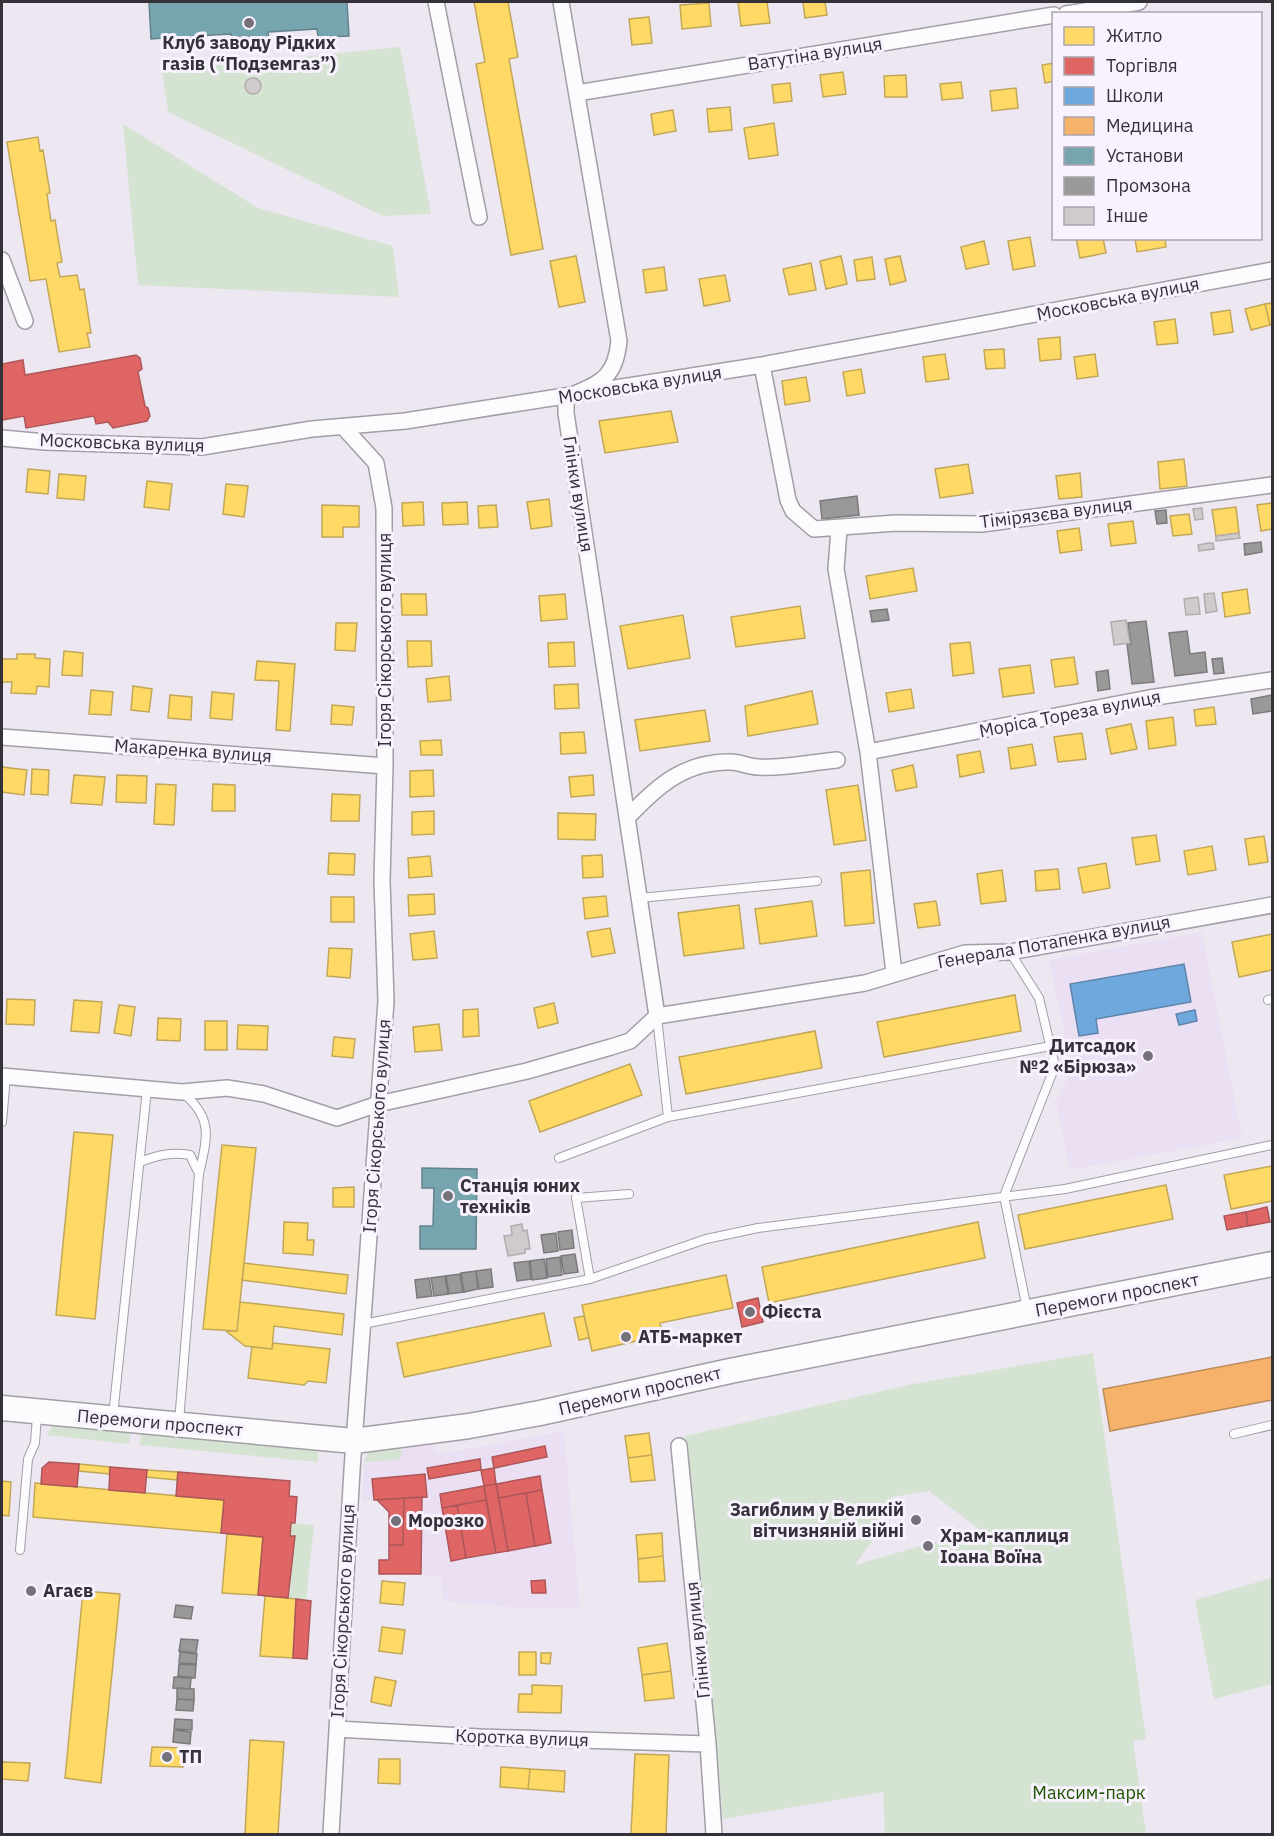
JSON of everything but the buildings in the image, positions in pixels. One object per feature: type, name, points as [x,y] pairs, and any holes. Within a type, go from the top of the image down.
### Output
[{"type":"main road","name":"Перемоги проспект","points":[[2,1408],[354,1441],[457,1428],[540,1413],[730,1371],[1272,1264]]},
{"type":"street","points":[[436,2],[479,217]]},
{"type":"street","points":[[561,2],[619,341],[618,357],[606,379],[566,398]]},
{"type":"street","points":[[1078,12],[1140,2]]},
{"type":"street","name":"Ватутіна вулиця","points":[[577,93],[1052,15]]},
{"type":"street","points":[[2,260],[25,321]]},
{"type":"street","name":"Московська вулиця","points":[[2,438],[45,442],[202,447],[312,429],[345,429],[566,398],[762,365],[1272,270]]},
{"type":"street","name":"Тімірязєва вулиця","points":[[762,365],[788,500],[794,511],[814,528],[838,529],[896,523],[982,524],[1272,485]]},
{"type":"street","name":"Глінки вулиця","points":[[566,398],[566,413],[657,1016]]},
{"type":"street","name":"Ігоря Сікорського вулиця","points":[[331,1834],[354,1441],[386,1001],[382,880],[385,766],[384,508],[376,463],[345,429]]},
{"type":"street","points":[[838,529],[836,569],[868,752],[894,973]]},
{"type":"street","name":"Моріса Тореза вулиця","points":[[868,752],[1149,698],[1272,680]]},
{"type":"street","name":"Макаренка вулиця","points":[[2,737],[385,766]]},
{"type":"street","points":[[628,817],[654,789],[678,774],[710,763],[734,762],[759,767],[837,760]]},
{"type":"street","name":"Генерала Потапенка вулиця","points":[[657,1016],[865,983],[965,953],[1010,952],[1272,905]]},
{"type":"street","points":[[4,1076],[182,1092],[227,1088],[264,1094],[337,1118],[378,1104],[527,1071],[630,1041],[657,1016]]},
{"type":"street","name":"Глінки вулиця","points":[[679,1446],[708,1744],[714,1834]]},
{"type":"street","name":"Коротка вулиця","points":[[337,1729],[480,1737],[708,1744]]},
{"type":"lane","points":[[640,898],[817,881]]},
{"type":"lane","points":[[1010,952],[1039,998],[1055,1066],[1004,1196],[1028,1313]]},
{"type":"lane","points":[[657,1016],[668,1117]]},
{"type":"lane","points":[[559,1158],[668,1117],[1051,1046]]},
{"type":"lane","points":[[2,1122],[4,1076]]},
{"type":"lane","points":[[113,1419],[147,1089]]},
{"type":"lane","points":[[178,1425],[199,1174],[207,1141],[203,1113],[182,1092]]},
{"type":"lane","points":[[363,1324],[591,1279],[705,1239],[758,1228],[1065,1189],[1272,1145]]},
{"type":"lane","points":[[140,1162],[160,1154],[190,1155],[199,1174]]},
{"type":"lane","points":[[591,1279],[576,1198],[629,1194]]},
{"type":"lane","points":[[20,1550],[28,1459],[34,1443],[37,1411]]},
{"type":"lane","points":[[1234,1434],[1272,1425]]},
{"type":"shaded area","name":"Дитсадок №2 «Бірюза»","points":[[1202,932],[1242,1138],[1070,1170],[1056,1103],[1072,1070],[1049,960]]},
{"type":"shaded area","points":[[564,1431],[580,1609],[520,1608],[443,1601],[441,1577],[421,1574],[422,1497],[362,1501],[365,1459],[373,1448],[431,1445],[439,1454]]},
{"type":"green space","points":[[400,47],[431,214],[383,216],[168,112],[162,71]]},
{"type":"green space","points":[[123,124],[258,208],[393,246],[399,297],[138,285]]},
{"type":"green space","name":"Максим-парк","points":[[1093,1353],[1146,1739],[1133,1741],[1146,1834],[885,1834],[883,1792],[723,1819],[685,1436],[913,1384]],"holes":[[[929,1491],[979,1529],[855,1565],[877,1534],[892,1497]]]},
{"type":"green space","points":[[53,1424],[131,1431],[129,1444],[47,1435]]},
{"type":"green space","points":[[141,1432],[318,1450],[318,1462],[140,1445]]},
{"type":"green space","points":[[396,1447],[401,1450],[402,1456],[398,1460],[364,1462],[369,1450]]},
{"type":"green space","points":[[291,1523],[314,1525],[306,1600],[288,1598],[295,1537],[290,1536]]},
{"type":"green space","points":[[1272,1578],[1272,1684],[1214,1699],[1195,1600]]},
{"type":"place","name":"Клуб заводу Рідких газів (“Подземгаз”)","points":[[249,23]]},
{"type":"place","name":"Дитсадок №2 «Бірюза»","points":[[1148,1056]]},
{"type":"place","name":"Станція юних техніків","points":[[448,1196]]},
{"type":"place","name":"Фієста","points":[[750,1312]]},
{"type":"place","name":"АТБ-маркет","points":[[626,1337]]},
{"type":"place","name":"Загиблим у Великій вітчизняній війні","points":[[916,1520]]},
{"type":"place","name":"Морозко","points":[[396,1521]]},
{"type":"place","name":"Храм-каплиця Іоана Воїна","points":[[928,1546]]},
{"type":"place","name":"Агаєв","points":[[31,1591]]},
{"type":"place","name":"ТП","points":[[167,1757]]}]
